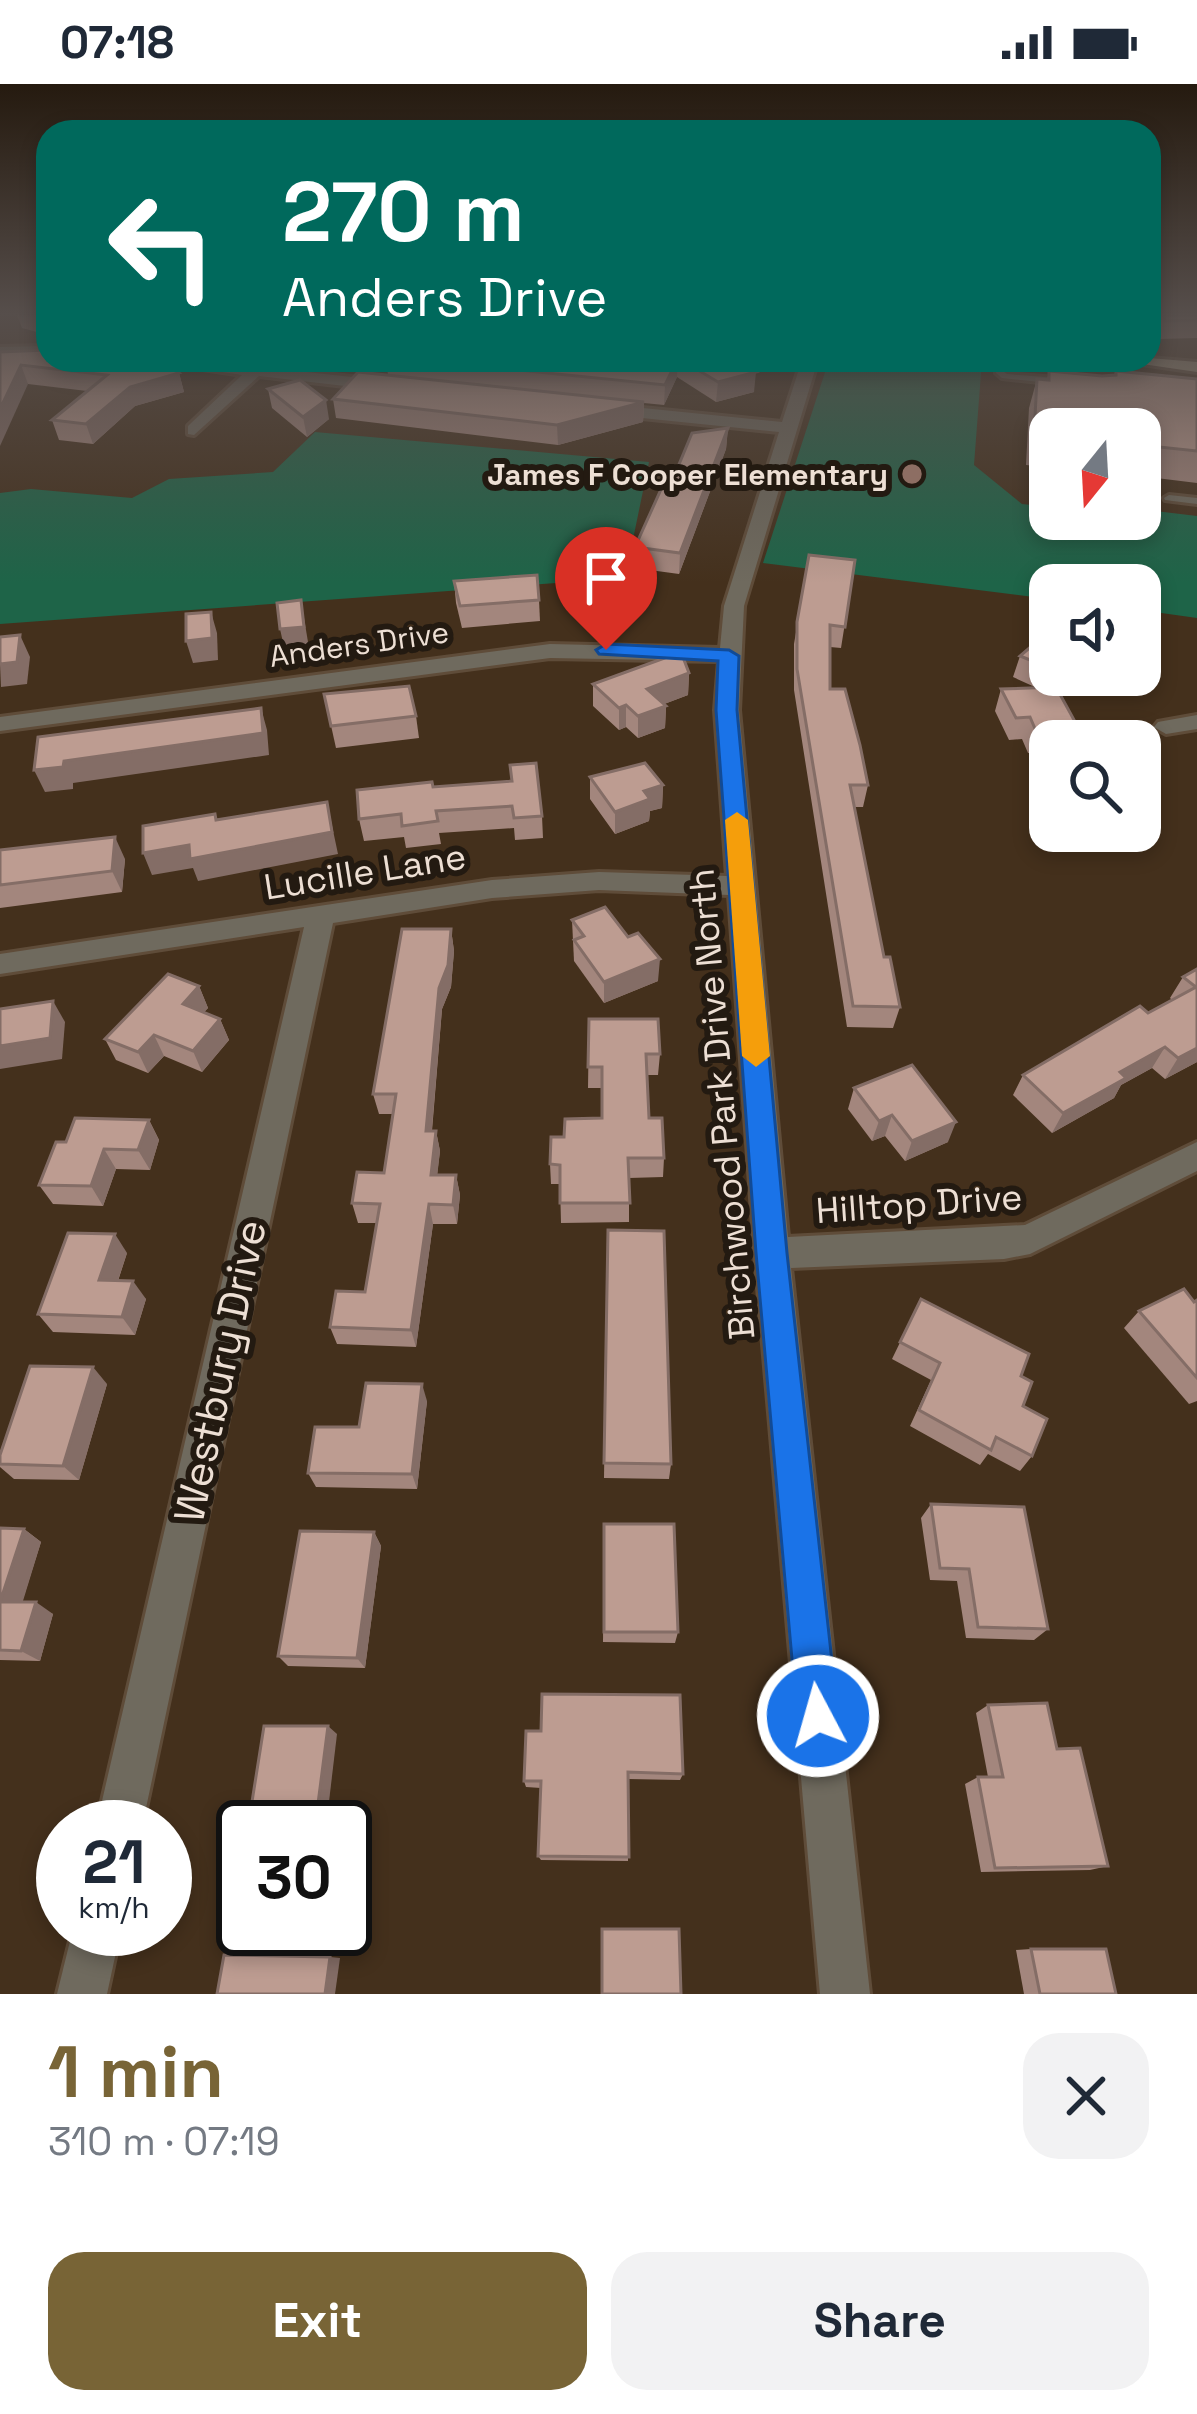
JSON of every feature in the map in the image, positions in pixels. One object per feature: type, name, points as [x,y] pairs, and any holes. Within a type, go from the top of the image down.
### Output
[{"type":"street","points":[[194,430],[221,404]]},
{"type":"street","name":"Birchwood Park Drive North","points":[[795,404],[734,606],[727,710],[772,1253],[845,1994]]},
{"type":"street","points":[[585,407],[788,428]]},
{"type":"street","name":"Anders Drive","points":[[0,724],[550,651],[729,656]]},
{"type":"street","points":[[1166,727],[1197,722]]},
{"type":"street","name":"Lucille Lane","points":[[0,964],[492,889],[599,881],[742,886]]},
{"type":"street","name":"Westbury Drive","points":[[125,1800],[321,915]]},
{"type":"street","name":"Hilltop Drive","points":[[772,1253],[1030,1239],[1197,1156]]},
{"type":"street","points":[[82,1994],[91,1956]]},
{"type":"lane","points":[[1169,498],[1197,501]]},
{"type":"green space","points":[[815,404],[979,404],[974,465],[1029,505],[1029,540],[1161,540],[1161,512],[1197,516],[1197,618],[1161,613],[1161,564],[1029,564],[1029,596],[763,563]]},
{"type":"green space","points":[[315,432],[649,462],[625,578],[0,624],[0,493],[31,489],[132,498],[169,479],[273,472]]},
{"type":"building","points":[[71,404],[110,404],[86,424],[52,420]]},
{"type":"building","points":[[287,404],[320,404],[303,417]]},
{"type":"building","points":[[377,404],[636,404],[557,425]]},
{"type":"building","points":[[1036,404],[1197,404],[1197,451],[1161,447],[1161,408],[1035,408]]},
{"type":"building","points":[[728,428],[680,553],[635,547],[663,485],[670,486],[692,433]]},
{"type":"building","points":[[809,555],[855,560],[845,627],[830,625],[830,689],[845,689],[860,745],[868,785],[850,785],[884,957],[890,957],[900,1007],[853,1006],[797,669],[797,622]]},
{"type":"building","points":[[537,575],[539,600],[460,606],[454,581]]},
{"type":"building","points":[[301,600],[304,627],[280,629],[277,603]]},
{"type":"building","points":[[211,612],[212,638],[186,641],[186,614]]},
{"type":"building","points":[[20,635],[17,662],[0,664],[0,637]]},
{"type":"building","points":[[681,652],[689,673],[647,689],[666,706],[638,716],[626,705],[619,708],[593,684]]},
{"type":"building","points":[[409,686],[416,716],[331,726],[324,694]]},
{"type":"building","points":[[1029,688],[1029,696],[1061,696],[1074,720],[1016,718],[1001,689]]},
{"type":"building","points":[[261,708],[263,733],[64,761],[63,767],[34,770],[38,737]]},
{"type":"building","points":[[536,763],[542,816],[514,818],[512,806],[436,811],[438,821],[402,826],[401,814],[359,819],[357,790],[432,782],[433,787],[512,781],[510,765]]},
{"type":"building","points":[[645,763],[663,785],[644,791],[650,799],[615,812],[590,777]]},
{"type":"building","points":[[327,802],[332,832],[190,859],[189,845],[143,853],[143,826]]},
{"type":"building","points":[[115,837],[112,871],[0,885],[0,850]]},
{"type":"building","points":[[605,907],[628,937],[638,933],[660,959],[604,982],[574,940],[584,936],[572,920]]},
{"type":"building","points":[[402,929],[451,929],[448,965],[439,988],[426,1131],[436,1131],[431,1175],[456,1175],[453,1205],[429,1204],[411,1330],[330,1327],[336,1291],[365,1292],[380,1204],[352,1203],[357,1172],[384,1173],[396,1094],[373,1094]]},
{"type":"building","points":[[1197,969],[1197,1048],[1178,1058],[1165,1047],[1120,1072],[1126,1078],[1063,1113],[1023,1075],[1140,1006],[1148,1013],[1196,987],[1183,977]]},
{"type":"building","points":[[168,974],[199,986],[183,1004],[220,1019],[193,1051],[154,1035],[138,1052],[105,1039]]},
{"type":"building","points":[[53,1001],[50,1038],[0,1046],[0,1009]]},
{"type":"building","points":[[589,1019],[658,1019],[660,1054],[646,1054],[649,1118],[662,1118],[664,1158],[628,1158],[630,1203],[560,1203],[560,1165],[550,1164],[551,1137],[564,1137],[565,1119],[602,1118],[602,1067],[588,1067]]},
{"type":"building","points":[[912,1065],[956,1122],[912,1141],[892,1115],[879,1121],[854,1088]]},
{"type":"building","points":[[75,1118],[149,1120],[138,1150],[104,1149],[91,1186],[39,1185],[56,1142],[66,1142]]},
{"type":"building","points":[[608,1230],[664,1231],[671,1464],[604,1463]]},
{"type":"building","points":[[68,1233],[115,1234],[99,1280],[133,1281],[122,1317],[38,1314]]},
{"type":"building","points":[[1184,1289],[1197,1300],[1197,1378],[1139,1311]]},
{"type":"building","points":[[921,1299],[1029,1354],[1021,1376],[1032,1382],[1023,1406],[1047,1419],[1032,1456],[996,1437],[991,1450],[919,1410],[940,1363],[900,1342]]},
{"type":"building","points":[[30,1366],[93,1367],[63,1466],[0,1464]]},
{"type":"building","points":[[366,1383],[422,1384],[412,1474],[308,1473],[315,1427],[359,1427]]},
{"type":"building","points":[[931,1504],[1024,1507],[1048,1629],[978,1627],[969,1569],[940,1568]]},
{"type":"building","points":[[604,1524],[674,1524],[678,1632],[604,1632]]},
{"type":"building","points":[[0,1528],[24,1529],[0,1602]]},
{"type":"building","points":[[300,1531],[374,1532],[357,1658],[278,1656]]},
{"type":"building","points":[[0,1602],[36,1602],[21,1651],[0,1650]]},
{"type":"building","points":[[542,1694],[680,1695],[683,1774],[628,1772],[629,1857],[538,1856],[541,1781],[524,1781],[526,1731],[541,1731]]},
{"type":"building","points":[[1047,1703],[1057,1749],[1080,1748],[1108,1866],[995,1868],[978,1777],[1003,1777],[988,1705]]},
{"type":"building","points":[[264,1726],[328,1726],[318,1800],[252,1800]]},
{"type":"building","points":[[602,1929],[679,1929],[681,1994],[602,1994]]},
{"type":"building","points":[[1031,1949],[1106,1949],[1116,1994],[1040,1994]]},
{"type":"building","points":[[224,1956],[330,1957],[325,1994],[217,1994]]},
{"type":"slow traffic","points":[[737,820],[756,1056]]},
{"type":"place","name":"James F Cooper Elementary","points":[[912,474]]},
{"type":"route","points":[[606,650],[729,656],[727,710],[772,1253],[818,1716]]}]
